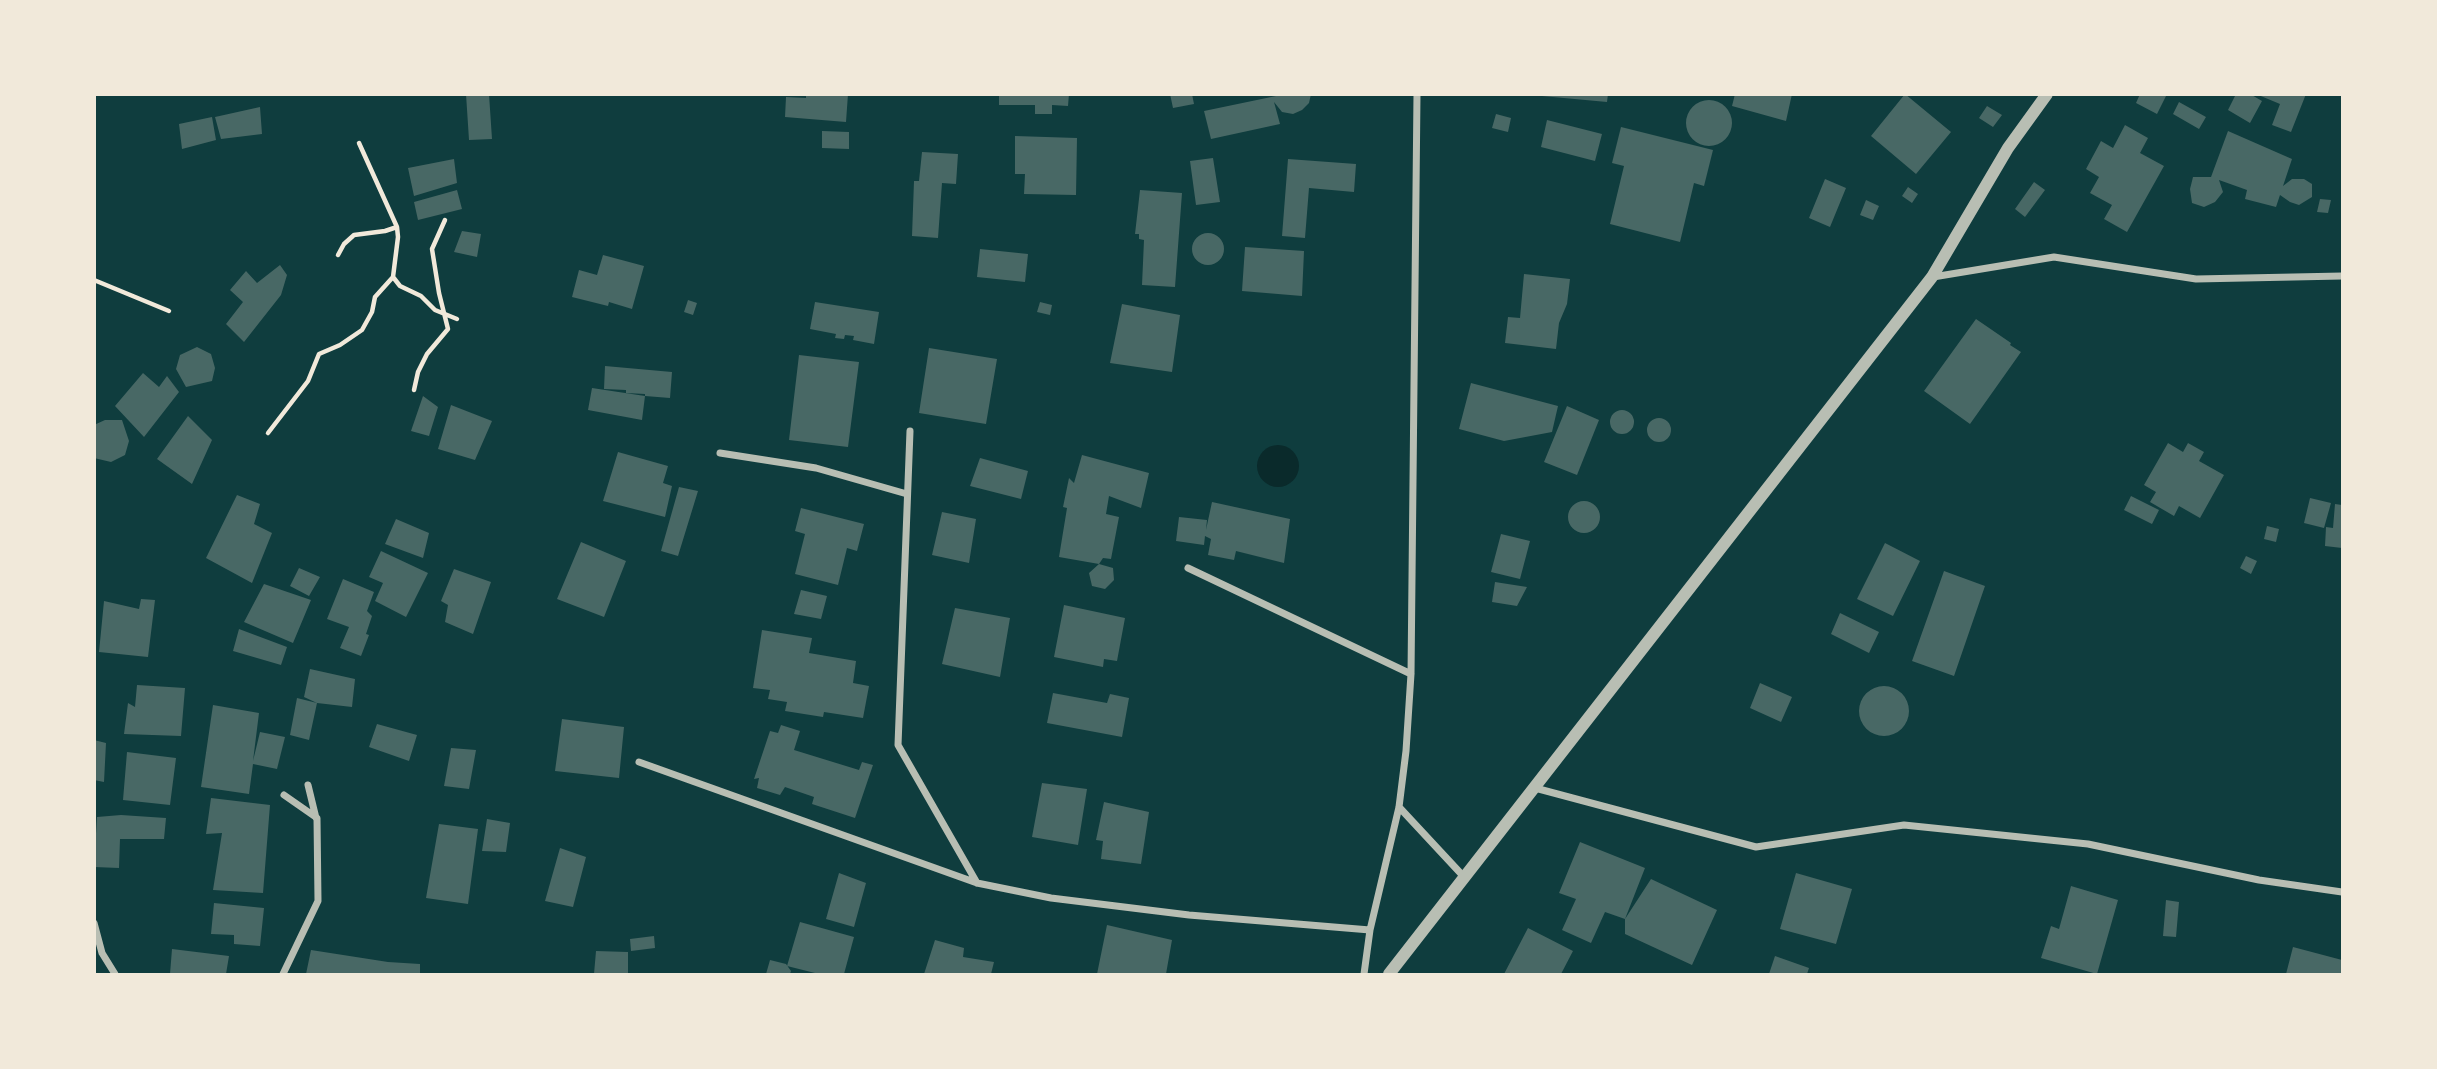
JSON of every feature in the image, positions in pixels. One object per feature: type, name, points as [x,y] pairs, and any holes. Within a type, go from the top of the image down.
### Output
[{"type":"street","points":[[1364,975],[1370,930],[1399,807],[1411,674],[1417,94]]},
{"type":"street","points":[[1389,975],[1932,277],[2008,148],[2048,94]]},
{"type":"street","points":[[1932,277],[2054,257],[2196,279],[2343,276]]},
{"type":"street","points":[[910,431],[898,745],[977,883]]},
{"type":"street","points":[[720,453],[816,467],[907,494]]},
{"type":"street","points":[[1188,568],[1411,674]]},
{"type":"street","points":[[639,762],[977,883],[1051,898],[1189,915],[1370,930]]},
{"type":"street","points":[[283,975],[318,901],[317,818],[307,785]]},
{"type":"street","points":[[1535,788],[1756,847],[1904,825],[2088,844],[2259,880],[2343,892]]},
{"type":"street","points":[[284,795],[317,818]]},
{"type":"street","points":[[1399,807],[1465,878]]},
{"type":"street","points":[[95,927],[102,953],[115,975]]},
{"type":"path","points":[[268,433],[308,381],[319,354],[340,345],[362,330],[372,312],[375,297],[393,277],[397,227],[359,144]]},
{"type":"path","points":[[414,390],[418,372],[427,354],[448,329],[432,249],[445,220]]},
{"type":"path","points":[[338,255],[344,244],[354,235],[397,227]]},
{"type":"path","points":[[393,277],[400,286],[421,296],[435,310],[457,319]]},
{"type":"path","points":[[94,281],[169,311]]},
{"type":"water","points":[[1278,445],[1293,451],[1299,466],[1293,481],[1278,487],[1263,481],[1257,466],[1263,451]]},
{"type":"building","points":[[466,94],[489,94],[492,139],[469,140]]},
{"type":"building","points":[[806,94],[848,94],[846,122],[785,117],[786,97],[806,98]]},
{"type":"building","points":[[999,94],[1069,94],[1068,106],[1052,105],[1052,114],[1035,114],[1035,105],[999,105]]},
{"type":"building","points":[[1170,94],[1192,94],[1194,104],[1173,108]]},
{"type":"building","points":[[1276,94],[1311,94],[1309,103],[1293,114],[1282,112],[1274,102],[1280,124],[1211,139],[1204,111]]},
{"type":"building","points":[[1542,94],[1608,94],[1607,102]]},
{"type":"building","points":[[1735,94],[1792,94],[1786,121],[1732,106]]},
{"type":"building","points":[[1905,94],[1951,132],[1916,174],[1871,136]]},
{"type":"building","points":[[2140,94],[2166,96],[2157,114],[2136,103]]},
{"type":"building","points":[[2236,94],[2250,94],[2262,101],[2250,123],[2228,110]]},
{"type":"building","points":[[2256,94],[2306,94],[2291,132],[2272,125],[2280,104]]},
{"type":"building","points":[[1709,100],[1725,107],[1732,123],[1725,139],[1709,146],[1693,139],[1686,123],[1693,107]]},
{"type":"building","points":[[2179,102],[2206,117],[2199,129],[2173,114]]},
{"type":"building","points":[[1987,106],[2002,115],[1993,127],[1979,118]]},
{"type":"building","points":[[260,107],[262,134],[221,139],[215,117]]},
{"type":"building","points":[[1496,114],[1511,118],[1508,132],[1492,128]]},
{"type":"building","points":[[212,117],[216,140],[182,149],[179,124]]},
{"type":"building","points":[[1547,120],[1602,134],[1595,161],[1541,147]]},
{"type":"building","points":[[2125,125],[2148,138],[2140,153],[2164,166],[2127,232],[2104,219],[2112,205],[2090,193],[2099,177],[2086,169],[2101,141],[2113,148]]},
{"type":"building","points":[[1621,127],[1713,150],[1704,186],[1694,183],[1680,242],[1610,224],[1624,166],[1612,163]]},
{"type":"building","points":[[822,131],[849,132],[849,149],[822,148]]},
{"type":"building","points":[[2228,131],[2292,159],[2283,186],[2292,179],[2304,179],[2312,184],[2312,197],[2299,205],[2280,195],[2276,207],[2245,199],[2247,190],[2219,180],[2223,192],[2215,202],[2204,207],[2192,203],[2190,189],[2193,177],[2211,177]]},
{"type":"building","points":[[1015,136],[1077,138],[1076,195],[1024,194],[1025,174],[1015,174]]},
{"type":"building","points":[[922,152],[958,154],[956,184],[942,183],[938,238],[912,236],[914,181],[919,181]]},
{"type":"building","points":[[1213,158],[1220,202],[1196,205],[1190,161]]},
{"type":"building","points":[[454,159],[457,183],[414,196],[408,168]]},
{"type":"building","points":[[1288,159],[1356,164],[1354,192],[1309,188],[1305,238],[1282,236]]},
{"type":"building","points":[[1825,179],[1846,188],[1830,227],[1809,218]]},
{"type":"building","points":[[2034,182],[2045,190],[2025,217],[2015,209]]},
{"type":"building","points":[[1908,187],[1918,194],[1912,203],[1902,196]]},
{"type":"building","points":[[457,190],[462,209],[418,220],[414,202]]},
{"type":"building","points":[[1140,190],[1182,193],[1175,287],[1142,285],[1144,240],[1139,239],[1139,234],[1135,234]]},
{"type":"building","points":[[2320,199],[2331,200],[2328,213],[2317,212]]},
{"type":"building","points":[[1866,200],[1879,206],[1873,220],[1860,215]]},
{"type":"building","points":[[462,231],[481,234],[477,257],[454,252]]},
{"type":"building","points":[[1208,233],[1219,238],[1224,249],[1219,260],[1208,265],[1197,260],[1192,249],[1197,238]]},
{"type":"building","points":[[1245,247],[1304,251],[1302,296],[1242,291]]},
{"type":"building","points":[[980,249],[1028,254],[1025,282],[977,277]]},
{"type":"building","points":[[603,255],[644,266],[632,309],[609,302],[608,306],[572,297],[579,270],[597,275]]},
{"type":"building","points":[[280,265],[287,275],[281,295],[244,342],[226,324],[243,302],[230,290],[246,271],[257,283]]},
{"type":"building","points":[[1524,274],[1570,279],[1567,304],[1559,323],[1556,349],[1505,343],[1508,317],[1520,318]]},
{"type":"building","points":[[688,300],[697,303],[693,315],[684,312]]},
{"type":"building","points":[[815,302],[879,312],[874,344],[853,340],[854,336],[835,338],[836,334],[810,329]]},
{"type":"building","points":[[1040,302],[1052,305],[1050,315],[1037,312]]},
{"type":"building","points":[[1122,304],[1180,315],[1172,372],[1110,363]]},
{"type":"building","points":[[1976,319],[2021,352],[1970,424],[1924,391]]},
{"type":"building","points":[[197,347],[211,354],[215,368],[212,381],[186,387],[176,369],[180,355]]},
{"type":"building","points":[[929,348],[997,359],[986,424],[919,413]]},
{"type":"building","points":[[799,355],[859,362],[848,447],[789,440]]},
{"type":"building","points":[[605,366],[672,372],[670,398],[604,389]]},
{"type":"building","points":[[143,373],[159,387],[167,376],[179,392],[144,437],[115,406]]},
{"type":"building","points":[[1471,383],[1558,406],[1552,432],[1504,441],[1459,429]]},
{"type":"building","points":[[592,388],[645,396],[642,420],[588,410]]},
{"type":"building","points":[[423,396],[438,407],[429,436],[411,431]]},
{"type":"building","points":[[451,405],[492,421],[475,460],[438,449]]},
{"type":"building","points":[[1567,406],[1599,420],[1577,475],[1544,462]]},
{"type":"building","points":[[1622,410],[1631,413],[1634,422],[1631,431],[1622,434],[1613,431],[1610,422],[1613,413]]},
{"type":"building","points":[[188,416],[212,440],[192,484],[157,459]]},
{"type":"building","points":[[1659,418],[1668,421],[1671,430],[1668,439],[1659,442],[1650,439],[1647,430],[1650,421]]},
{"type":"building","points":[[105,420],[122,420],[129,441],[125,455],[111,462],[94,458],[94,425]]},
{"type":"building","points":[[2168,443],[2183,452],[2188,443],[2204,452],[2199,461],[2224,475],[2200,518],[2179,506],[2174,516],[2150,502],[2156,492],[2144,485]]},
{"type":"building","points":[[618,452],[668,466],[663,483],[672,486],[665,517],[603,501]]},
{"type":"building","points":[[1082,455],[1149,473],[1141,508],[1109,496],[1106,514],[1119,517],[1111,559],[1103,558],[1099,564],[1059,557],[1067,508],[1063,507],[1069,478],[1074,483]]},
{"type":"building","points":[[980,458],[1028,471],[1021,499],[970,486]]},
{"type":"building","points":[[679,487],[698,491],[678,556],[661,551]]},
{"type":"building","points":[[237,495],[260,504],[254,524],[272,533],[252,583],[206,558]]},
{"type":"building","points":[[2131,496],[2159,510],[2152,524],[2124,510]]},
{"type":"building","points":[[2310,498],[2331,503],[2324,528],[2304,523]]},
{"type":"building","points":[[1584,501],[1595,506],[1600,517],[1595,528],[1584,533],[1573,528],[1568,517],[1573,506]]},
{"type":"building","points":[[1212,502],[1290,519],[1284,563],[1236,551],[1234,560],[1208,555],[1211,539],[1205,536],[1204,545],[1176,541],[1179,517],[1207,520],[1206,530]]},
{"type":"building","points":[[2335,504],[2342,505],[2342,548],[2325,546],[2326,527],[2333,528]]},
{"type":"building","points":[[801,508],[864,524],[857,551],[847,548],[838,585],[795,574],[805,534],[795,531]]},
{"type":"building","points":[[942,512],[976,519],[969,563],[932,555]]},
{"type":"building","points":[[396,519],[429,533],[423,558],[385,544]]},
{"type":"building","points":[[2267,526],[2279,529],[2276,542],[2264,539]]},
{"type":"building","points":[[1501,534],[1530,541],[1520,579],[1491,572]]},
{"type":"building","points":[[581,542],[626,561],[604,617],[557,599]]},
{"type":"building","points":[[1885,543],[1920,561],[1893,616],[1857,599]]},
{"type":"building","points":[[381,551],[428,573],[406,617],[375,601],[383,583],[369,577]]},
{"type":"building","points":[[2246,556],[2257,561],[2251,574],[2240,568]]},
{"type":"building","points":[[1099,564],[1113,568],[1114,580],[1105,589],[1092,586],[1089,573]]},
{"type":"building","points":[[299,568],[320,577],[309,596],[290,586]]},
{"type":"building","points":[[454,569],[491,582],[473,634],[445,622],[448,605],[441,601]]},
{"type":"building","points":[[1944,571],[1985,586],[1954,676],[1912,661]]},
{"type":"building","points":[[343,579],[374,592],[367,611],[372,616],[366,634],[369,635],[361,656],[340,648],[349,627],[327,619]]},
{"type":"building","points":[[1495,582],[1527,587],[1517,606],[1492,602]]},
{"type":"building","points":[[264,584],[311,600],[293,643],[244,622]]},
{"type":"building","points":[[801,590],[827,596],[821,619],[794,614]]},
{"type":"building","points":[[141,599],[155,600],[148,657],[99,652],[104,601],[139,609]]},
{"type":"building","points":[[1064,605],[1125,618],[1117,661],[1104,659],[1103,667],[1054,657]]},
{"type":"building","points":[[955,608],[1010,618],[1000,677],[942,664]]},
{"type":"building","points":[[1840,613],[1879,632],[1869,653],[1831,634]]},
{"type":"building","points":[[239,629],[287,647],[281,665],[233,651]]},
{"type":"building","points":[[762,630],[812,638],[809,653],[856,661],[853,683],[869,686],[863,718],[824,712],[823,717],[785,711],[787,702],[768,699],[770,690],[753,688]]},
{"type":"building","points":[[310,669],[355,679],[352,707],[317,703],[304,697]]},
{"type":"building","points":[[1760,683],[1792,697],[1781,722],[1750,708]]},
{"type":"building","points":[[137,685],[185,688],[181,736],[124,734],[128,703],[135,707]]},
{"type":"building","points":[[1884,686],[1902,693],[1909,711],[1902,729],[1884,736],[1866,729],[1859,711],[1866,693]]},
{"type":"building","points":[[1053,693],[1107,703],[1110,694],[1129,698],[1122,737],[1047,723]]},
{"type":"building","points":[[297,698],[317,703],[309,740],[290,735]]},
{"type":"building","points":[[213,705],[259,713],[253,761],[260,732],[285,737],[277,769],[253,764],[249,794],[201,787]]},
{"type":"building","points":[[562,719],[624,727],[619,778],[555,771]]},
{"type":"building","points":[[377,724],[417,735],[409,761],[369,747]]},
{"type":"building","points":[[781,725],[800,731],[794,750],[859,770],[862,762],[873,765],[855,818],[812,804],[814,797],[785,787],[780,795],[757,788],[759,778],[754,779],[770,731],[778,733]]},
{"type":"building","points":[[94,740],[106,743],[104,782],[94,780]]},
{"type":"building","points":[[451,748],[476,750],[469,789],[444,786]]},
{"type":"building","points":[[127,752],[176,758],[170,805],[123,800]]},
{"type":"building","points":[[1042,783],[1087,789],[1078,845],[1032,837]]},
{"type":"building","points":[[211,798],[270,805],[263,893],[213,890],[222,833],[206,834]]},
{"type":"building","points":[[1104,802],[1149,812],[1141,864],[1101,859],[1103,841],[1096,840]]},
{"type":"building","points":[[121,815],[166,818],[164,839],[120,839],[119,868],[94,867],[97,817]]},
{"type":"building","points":[[487,819],[510,823],[506,852],[482,851]]},
{"type":"building","points":[[439,824],[478,829],[468,904],[426,898]]},
{"type":"building","points":[[1580,842],[1645,868],[1625,919],[1605,912],[1591,943],[1562,930],[1576,899],[1559,893]]},
{"type":"building","points":[[560,848],[586,857],[573,907],[545,901]]},
{"type":"building","points":[[839,873],[866,883],[854,927],[826,919]]},
{"type":"building","points":[[1796,873],[1852,889],[1836,944],[1780,929]]},
{"type":"building","points":[[1651,879],[1717,910],[1692,965],[1625,934],[1625,919]]},
{"type":"building","points":[[2071,886],[2118,900],[2097,974],[2041,958],[2051,926],[2059,929]]},
{"type":"building","points":[[2166,900],[2179,902],[2176,937],[2163,936]]},
{"type":"building","points":[[214,903],[264,908],[260,946],[234,944],[234,935],[211,934]]},
{"type":"building","points":[[800,922],[854,937],[844,974],[819,974],[787,966]]},
{"type":"building","points":[[1107,925],[1172,940],[1166,974],[1097,974]]},
{"type":"building","points":[[1528,928],[1573,951],[1561,974],[1504,974]]},
{"type":"building","points":[[654,936],[655,948],[631,951],[630,939]]},
{"type":"building","points":[[935,940],[964,948],[963,957],[994,962],[991,974],[924,974]]},
{"type":"building","points":[[2293,947],[2342,960],[2342,974],[2286,974]]},
{"type":"building","points":[[172,949],[229,956],[226,974],[170,974]]},
{"type":"building","points":[[311,950],[420,964],[420,974],[306,974]]},
{"type":"building","points":[[596,951],[628,952],[628,974],[594,974]]},
{"type":"building","points":[[1775,956],[1809,968],[1807,974],[1769,974]]},
{"type":"building","points":[[770,960],[786,964],[790,974],[766,974]]}]
